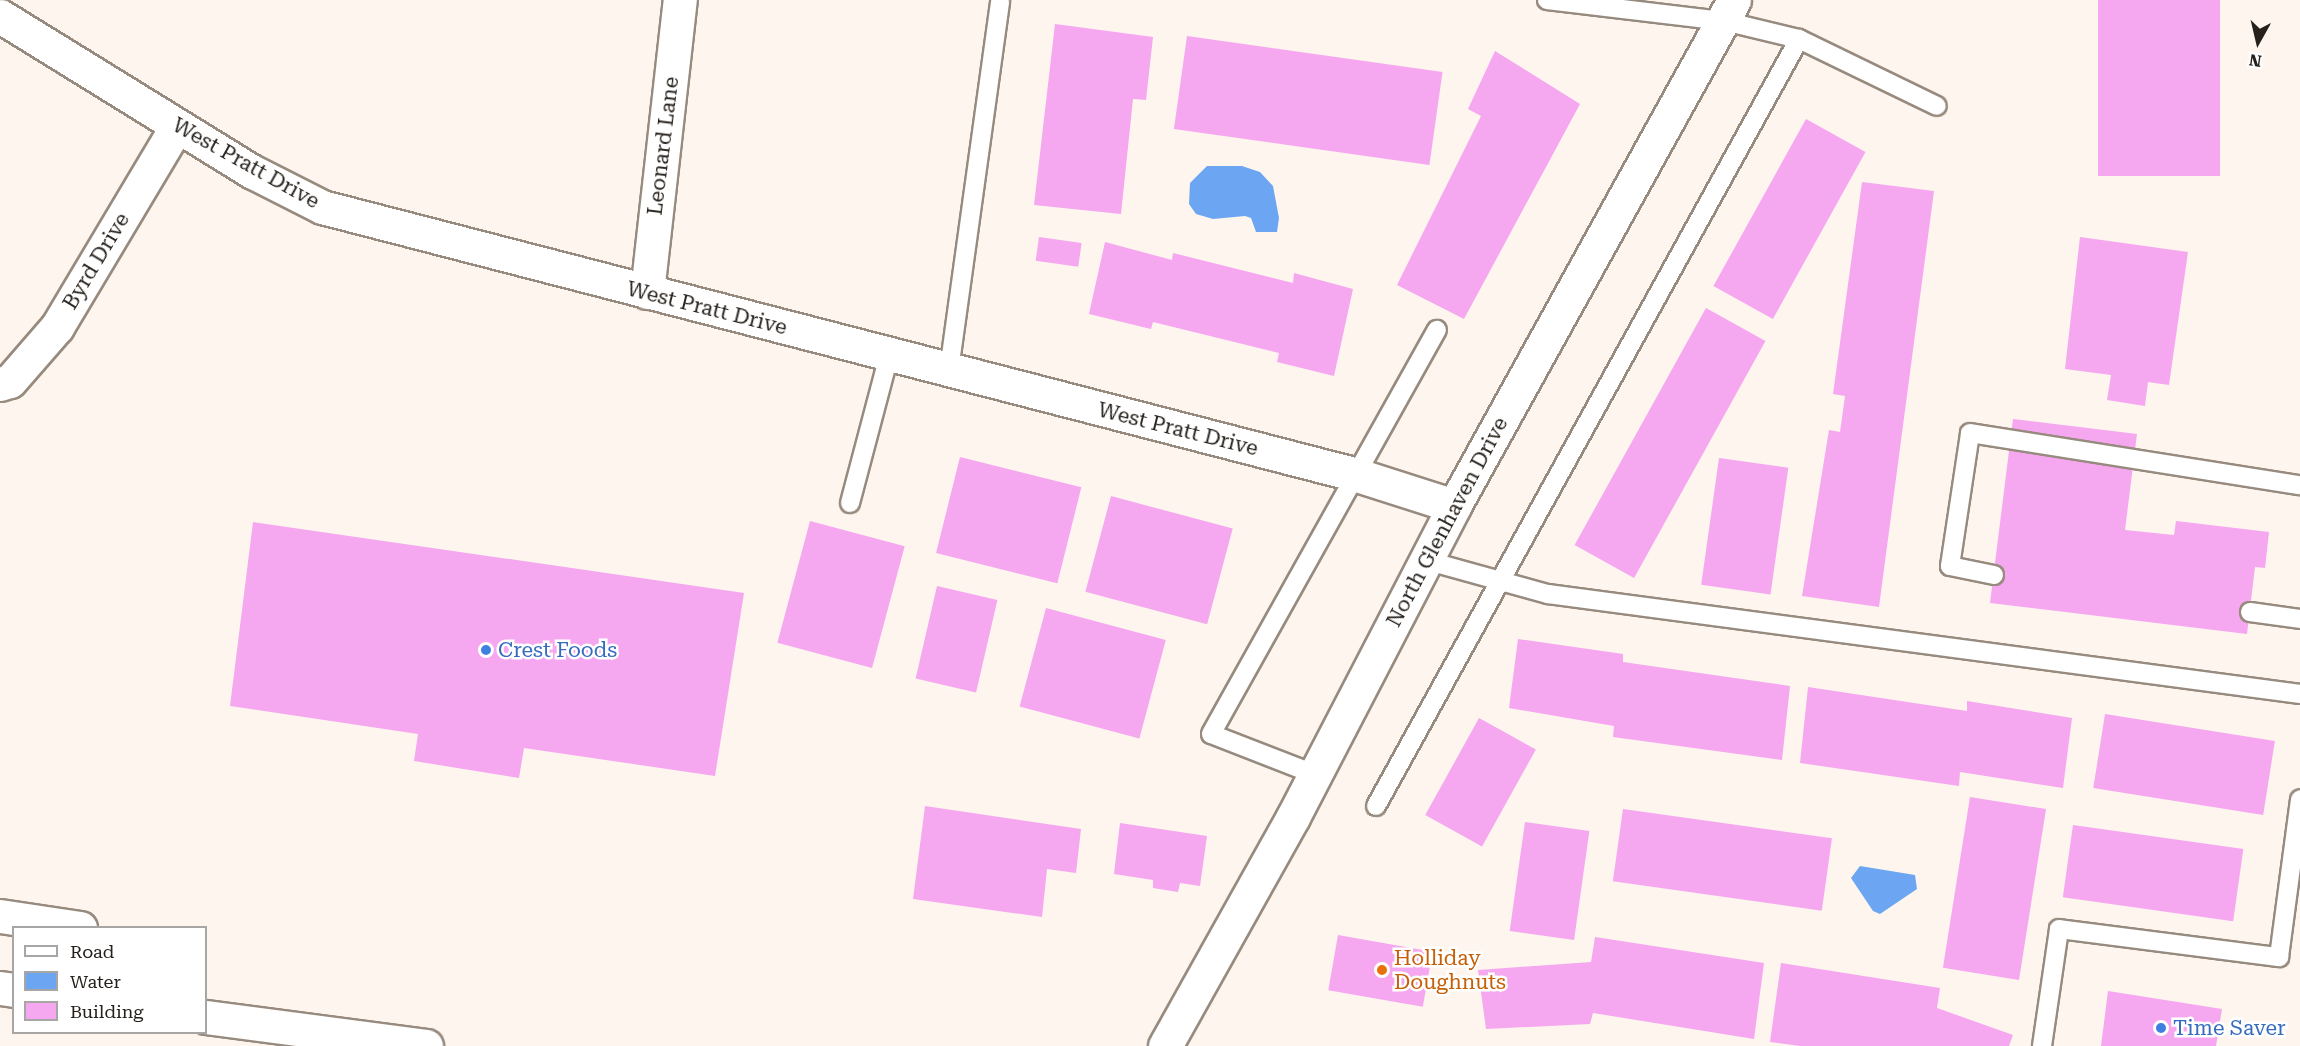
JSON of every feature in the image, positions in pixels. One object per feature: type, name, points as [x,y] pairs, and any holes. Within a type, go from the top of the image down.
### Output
[{"type":"street","name":"Leonard Lane","points":[[646,292],[680,0]]},
{"type":"street","name":"North Glenhaven Drive","points":[[1165,1046],[1314,774],[1454,506],[1729,11]]},
{"type":"street","name":"West Pratt Drive","points":[[0,16],[253,172],[322,207],[1359,475],[1454,506]]},
{"type":"street","name":"Byrd Drive","points":[[0,384],[10,381],[57,327],[177,126]]},
{"type":"street","points":[[0,916],[73,926]]},
{"type":"street","points":[[207,1017],[426,1046]]},
{"type":"lane","points":[[1547,0],[1729,11],[1799,39],[1937,106]]},
{"type":"lane","points":[[949,370],[1000,2]]},
{"type":"lane","points":[[1376,806],[1503,581],[1799,39]]},
{"type":"lane","points":[[1314,774],[1211,734],[1359,475],[1437,330]]},
{"type":"lane","points":[[850,503],[889,355]]},
{"type":"lane","points":[[1994,575],[1950,566],[1970,432],[2300,485]]},
{"type":"lane","points":[[1425,560],[1548,594],[2300,694]]},
{"type":"lane","points":[[2250,612],[2300,619]]},
{"type":"lane","points":[[2042,1046],[2059,928],[2279,957],[2300,799]]},
{"type":"water","points":[[1207,166],[1242,166],[1260,172],[1273,186],[1279,218],[1277,232],[1256,232],[1251,218],[1245,216],[1213,219],[1196,214],[1189,204],[1190,183]]},
{"type":"water","points":[[1860,866],[1915,875],[1917,889],[1880,914],[1873,911],[1851,878]]},
{"type":"building","points":[[2098,0],[2220,0],[2220,176],[2098,176]]},
{"type":"building","points":[[1055,24],[1153,37],[1146,100],[1133,99],[1121,214],[1034,205]]},
{"type":"building","points":[[1187,36],[1442,72],[1429,165],[1174,129]]},
{"type":"building","points":[[1495,51],[1580,104],[1464,319],[1397,285],[1481,116],[1468,109]]},
{"type":"building","points":[[1806,119],[1865,152],[1773,319],[1713,286]]},
{"type":"building","points":[[1862,182],[1934,191],[1879,607],[1802,596],[1829,430],[1840,432],[1845,396],[1833,394]]},
{"type":"building","points":[[1039,237],[1082,243],[1078,267],[1036,261]]},
{"type":"building","points":[[2080,237],[2188,252],[2169,385],[2148,382],[2145,406],[2107,400],[2111,375],[2065,369]]},
{"type":"building","points":[[1105,242],[1172,260],[1173,253],[1293,283],[1294,273],[1353,289],[1334,376],[1277,362],[1279,353],[1153,322],[1151,329],[1089,314]]},
{"type":"building","points":[[1706,308],[1765,341],[1634,578],[1575,545]]},
{"type":"building","points":[[2013,419],[2137,434],[2125,530],[2174,535],[2176,521],[2269,532],[2265,568],[2255,567],[2247,634],[1990,603]]},
{"type":"building","points":[[960,457],[1081,487],[1057,583],[936,553]]},
{"type":"building","points":[[1719,458],[1788,468],[1771,594],[1701,585]]},
{"type":"building","points":[[1111,496],[1233,529],[1207,624],[1085,592]]},
{"type":"building","points":[[810,521],[905,546],[872,668],[777,643]]},
{"type":"building","name":"Crest Foods","points":[[253,522],[744,593],[715,776],[524,748],[519,778],[414,761],[418,734],[230,706]]},
{"type":"building","points":[[937,586],[997,600],[976,693],[916,679]]},
{"type":"building","points":[[1046,608],[1166,640],[1139,739],[1020,707]]},
{"type":"building","points":[[1518,639],[1623,654],[1623,662],[1790,686],[1782,760],[1613,737],[1614,726],[1509,708]]},
{"type":"building","points":[[1808,687],[1967,711],[1967,701],[2072,718],[2063,788],[1960,772],[1959,786],[1800,763]]},
{"type":"building","points":[[2105,714],[2275,741],[2263,815],[2093,788]]},
{"type":"building","points":[[1479,718],[1536,750],[1482,847],[1425,815]]},
{"type":"building","points":[[1970,797],[2046,809],[2019,980],[1943,968]]},
{"type":"building","points":[[925,806],[1081,829],[1076,873],[1047,869],[1042,917],[913,899]]},
{"type":"building","points":[[1623,809],[1832,838],[1822,911],[1613,881]]},
{"type":"building","points":[[1525,822],[1589,831],[1574,940],[1510,931]]},
{"type":"building","points":[[1120,823],[1207,836],[1200,886],[1180,883],[1178,892],[1153,888],[1153,880],[1114,874]]},
{"type":"building","points":[[2073,825],[2243,849],[2233,921],[2063,897]]},
{"type":"building","name":"Holliday Doughnuts","points":[[1338,935],[1433,952],[1423,1007],[1328,990]]},
{"type":"building","points":[[1595,937],[1764,963],[1754,1039],[1593,1013],[1590,1024],[1486,1029],[1478,970],[1591,962]]},
{"type":"building","points":[[1781,963],[1940,988],[1937,1008],[2013,1035],[2009,1046],[1800,1046],[1770,1042]]},
{"type":"building","name":"Time Saver","points":[[2108,991],[2222,1009],[2216,1046],[2101,1046]]},
{"type":"place","name":"Crest Foods","points":[[486,650]]},
{"type":"place","name":"Holliday Doughnuts","points":[[1382,970]]},
{"type":"place","name":"Time Saver","points":[[2161,1028]]}]
